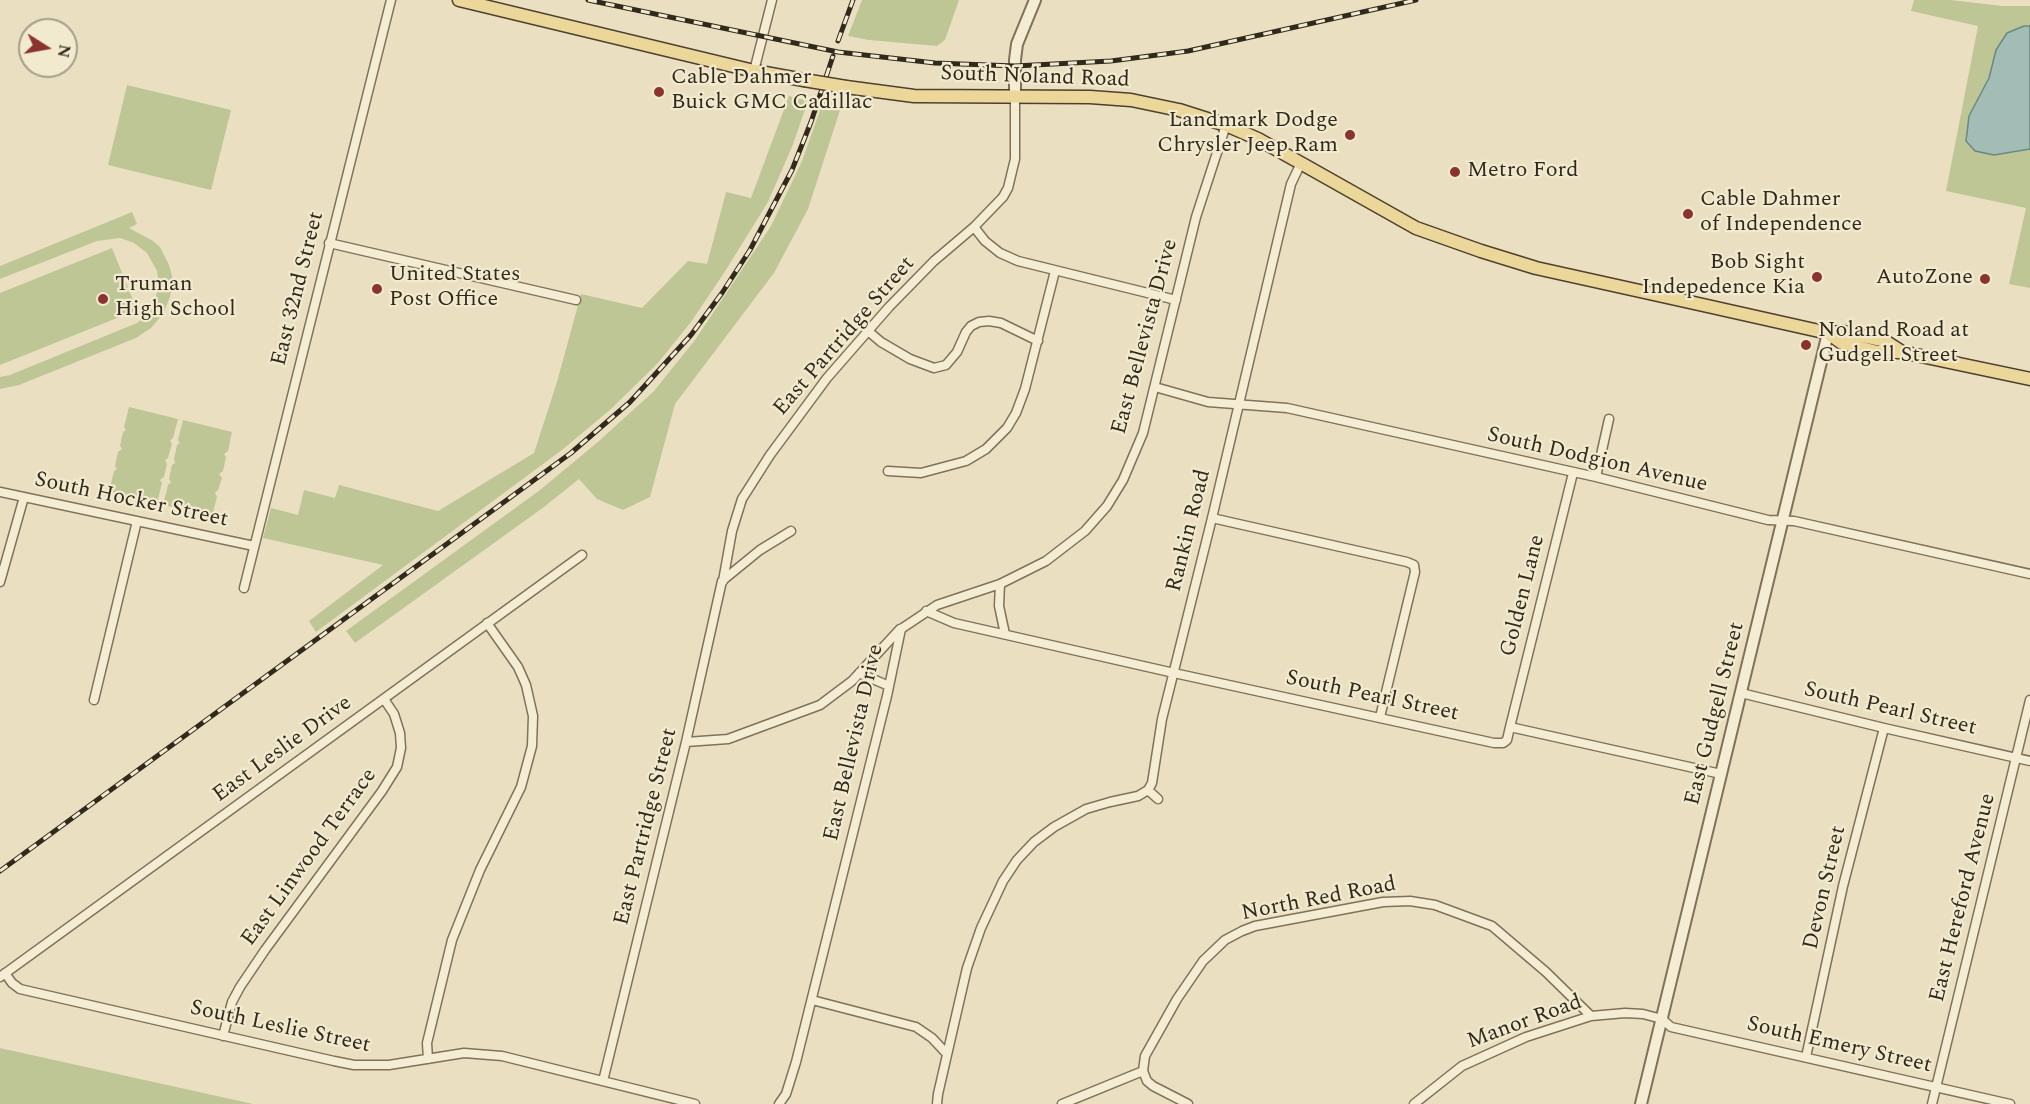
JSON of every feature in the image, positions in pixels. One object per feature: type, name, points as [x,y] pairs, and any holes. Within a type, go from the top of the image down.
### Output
[{"type":"main road","name":"South Noland Road","points":[[459,0],[754,71],[846,87],[914,96],[1090,97],[1131,100],[1179,110],[1226,125],[1257,139],[1416,228],[1481,251],[1536,268],[1828,333],[1842,343],[1877,352],[1902,352],[2030,379]]},
{"type":"street","name":"East 32nd Street","points":[[244,588],[391,0]]},
{"type":"street","points":[[754,71],[772,0]]},
{"type":"street","points":[[1015,97],[1017,44],[1035,0]]},
{"type":"street","name":"East Partridge Street","points":[[603,1081],[686,742],[723,581],[734,520],[742,499],[757,472],[827,378],[934,261],[974,227],[1003,197],[1011,178],[1015,159],[1015,97]]},
{"type":"street","name":"East Bellevista Drive","points":[[779,1104],[791,1083],[901,629],[937,605],[1000,584],[1030,570],[1059,552],[1085,531],[1107,506],[1123,480],[1143,432],[1196,218],[1226,125]]},
{"type":"street","name":"Rankin Road","points":[[1148,790],[1152,783],[1162,718],[1240,403],[1291,184],[1301,163]]},
{"type":"street","points":[[974,227],[985,241],[1000,253],[1018,261],[1176,300]]},
{"type":"street","points":[[329,243],[576,300]]},
{"type":"street","points":[[888,471],[921,473],[966,460],[992,443],[1007,428],[1016,413],[1025,389],[1055,271]]},
{"type":"street","points":[[868,331],[881,342],[910,359],[934,368],[946,366],[957,352],[966,332],[979,322],[1000,323],[1038,340]]},
{"type":"street","name":"East Gudgell Street","points":[[1641,1104],[1828,333]]},
{"type":"street","name":"South Dodgion Avenue","points":[[1155,387],[1208,402],[1287,408],[1596,477],[1768,520],[1794,521],[2030,574]]},
{"type":"street","points":[[1596,477],[1609,419]]},
{"type":"street","name":"Golden Lane","points":[[1510,727],[1573,473]]},
{"type":"street","name":"South Hocker Street","points":[[0,492],[254,546]]},
{"type":"street","points":[[0,582],[24,497]]},
{"type":"street","points":[[1212,518],[1414,565],[1415,572],[1380,717]]},
{"type":"street","points":[[94,700],[137,521]]},
{"type":"street","points":[[723,581],[760,550],[790,531]]},
{"type":"street","name":"East Leslie Drive","points":[[2,975],[582,555]]},
{"type":"street","points":[[1000,584],[999,606],[1005,634]]},
{"type":"street","name":"South Pearl Street","points":[[926,611],[954,622],[1005,634],[1500,744],[1507,740],[1510,727]]},
{"type":"street","points":[[428,1059],[427,1043],[445,964],[455,933],[480,870],[521,787],[532,746],[533,716],[526,685],[518,667],[487,623]]},
{"type":"street","points":[[686,742],[728,739],[820,705],[835,696],[901,629]]},
{"type":"street","points":[[859,673],[889,686]]},
{"type":"street","name":"South Pearl Street","points":[[1741,693],[2030,761]]},
{"type":"street","name":"East Linwood Terrace","points":[[223,1036],[232,1002],[240,987],[264,950],[382,791],[397,767],[401,748],[400,733],[394,714],[384,699]]},
{"type":"street","name":"East Hereford Avenue","points":[[1932,1104],[2030,700]]},
{"type":"street","points":[[1510,727],[1721,774]]},
{"type":"street","name":"Devon Street","points":[[1806,1057],[1844,886],[1884,728]]},
{"type":"street","points":[[937,1104],[967,968],[994,897],[1017,860],[1053,827],[1086,810],[1138,796],[1148,790],[1158,799]]},
{"type":"street","name":"North Red Road","points":[[1143,1071],[1145,1056],[1177,999],[1203,961],[1225,940],[1255,926],[1383,902],[1410,901],[1435,905],[1491,926],[1546,972],[1591,1016]]},
{"type":"street","name":"South Leslie Street","points":[[2,975],[21,989],[354,1065],[389,1065],[464,1053],[502,1056],[695,1104]]},
{"type":"street","points":[[812,1000],[916,1027],[932,1038],[947,1054]]},
{"type":"street","name":"Manor Road","points":[[1414,1104],[1462,1066],[1526,1037],[1591,1016],[1625,1013],[1643,1014],[1662,1019]]},
{"type":"street","name":"South Emery Street","points":[[1662,1019],[1671,1027],[2010,1104]]},
{"type":"street","points":[[1062,1104],[1143,1071],[1147,1081],[1153,1086],[1188,1104]]},
{"type":"green space","points":[[862,0],[959,0],[945,40],[937,46],[848,36]]},
{"type":"green space","points":[[1914,0],[1950,0],[2003,6],[2030,6],[2030,26],[2024,26],[1996,50],[1989,78],[1969,116],[1994,155],[2030,149],[2030,288],[2009,284],[2026,208],[1946,191],[1978,26],[1911,11]]},
{"type":"green space","points":[[127,85],[231,110],[211,190],[108,165]]},
{"type":"green space","points":[[789,96],[808,101],[792,147],[768,202],[691,322],[658,363],[611,409],[562,450],[316,632],[309,621],[383,565],[263,538],[271,508],[298,515],[304,490],[335,498],[339,485],[438,511],[534,453],[557,382],[581,294],[642,308],[688,261],[707,264],[726,192],[751,198]]},
{"type":"green space","points":[[843,101],[808,209],[774,273],[675,404],[650,497],[623,510],[597,499],[579,479],[544,507],[355,643],[346,631],[540,490],[654,391],[695,340],[771,226],[802,161],[823,102]]},
{"type":"green space","points":[[132,212],[137,224],[129,228],[160,247],[169,265],[172,287],[163,314],[151,328],[136,338],[19,385],[0,389],[0,377],[10,375],[137,323],[149,313],[159,285],[157,271],[147,253],[134,243],[120,238],[97,241],[0,279],[0,266]]},
{"type":"green space","points":[[112,248],[137,310],[0,365],[0,293]]},
{"type":"green space","points":[[129,407],[178,419],[170,441],[172,444],[168,458],[165,460],[167,464],[164,477],[160,480],[162,483],[157,503],[109,492],[114,471],[117,469],[115,466],[118,452],[122,449],[120,446],[123,432],[126,430],[124,427]]},
{"type":"green space","points":[[183,420],[232,432],[228,451],[224,454],[226,457],[223,471],[219,474],[222,478],[215,493],[217,497],[212,516],[163,505],[168,485],[171,482],[169,479],[172,465],[175,463],[177,445],[180,443],[178,440]]},
{"type":"green space","points":[[0,1048],[253,1104],[0,1104]]},
{"type":"water","points":[[2030,26],[2030,149],[1994,155],[1975,151],[1966,141],[1969,116],[1989,78],[1996,50],[2007,33]]},
{"type":"railway","points":[[588,0],[838,52],[935,63],[1015,66],[1111,61],[1188,51],[1416,0]]},
{"type":"railway","points":[[838,41],[853,0]]},
{"type":"railway","points":[[0,871],[571,453],[630,402],[691,335],[750,250],[792,170],[833,56]]},
{"type":"place","name":"Cable Dahmer Buick GMC Cadillac","points":[[659,92]]},
{"type":"place","name":"Landmark Dodge Chrysler Jeep Ram","points":[[1350,135]]},
{"type":"place","name":"Metro Ford","points":[[1455,172]]},
{"type":"place","name":"Cable Dahmer of Independence","points":[[1688,214]]},
{"type":"place","name":"Bob Sight Indepedence Kia","points":[[1817,277]]},
{"type":"place","name":"AutoZone","points":[[1985,279]]},
{"type":"place","name":"United States Post Office","points":[[377,289]]},
{"type":"place","name":"Truman High School","points":[[103,299]]},
{"type":"place","name":"Noland Road at Gudgell Street","points":[[1806,345]]}]
